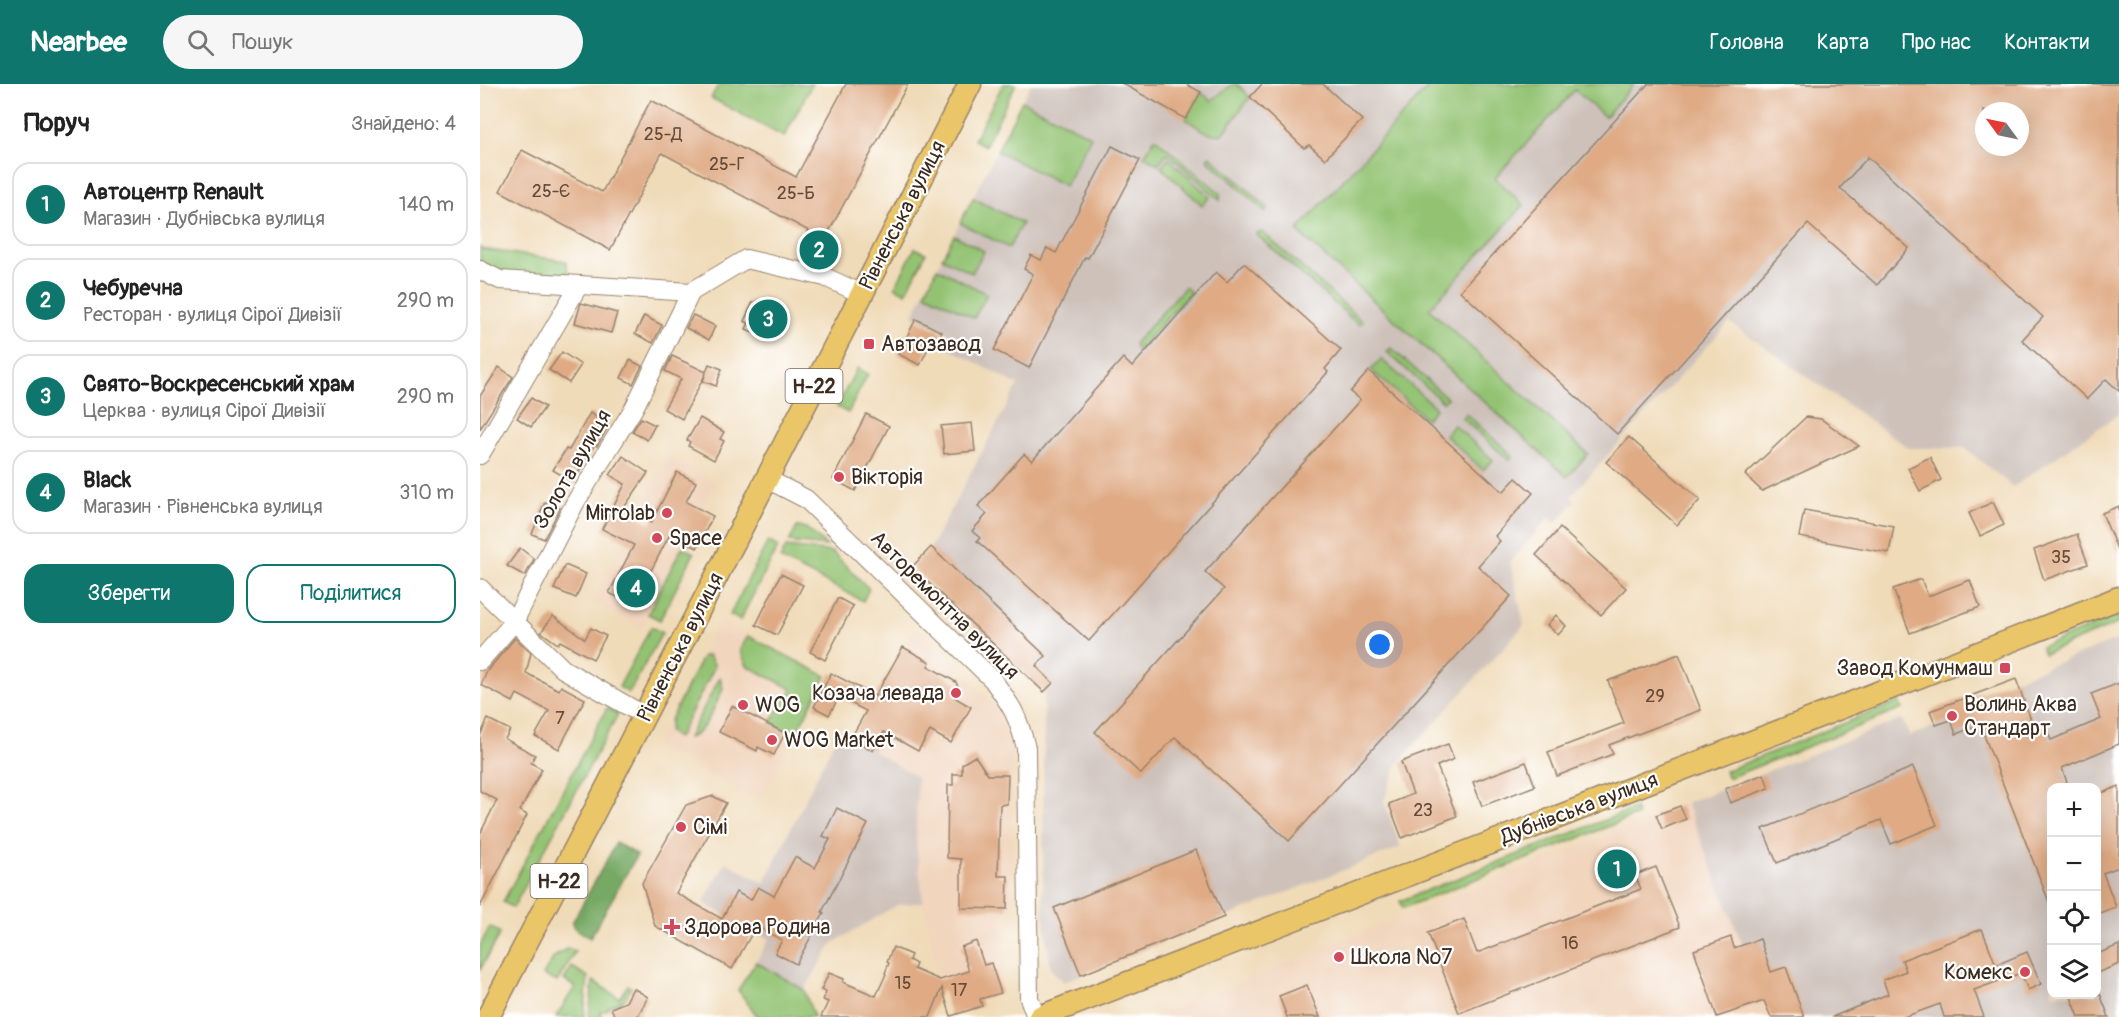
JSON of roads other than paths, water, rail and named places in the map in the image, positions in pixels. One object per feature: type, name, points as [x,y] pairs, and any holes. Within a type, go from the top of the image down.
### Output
[{"type":"main road","name":"Рівненська вулиця","points":[[488,1017],[970,84]]},
{"type":"main road","name":"Дубнівська вулиця","points":[[1038,1017],[2119,598]]},
{"type":"street","points":[[480,270],[500,280],[691,292],[746,259],[825,277],[862,294]]},
{"type":"street","points":[[480,455],[579,285]]},
{"type":"street","name":"Золота вулиця","points":[[480,661],[514,622],[575,503],[634,408],[691,292]]},
{"type":"street","name":"Авторемонтна вулиця","points":[[767,479],[806,500],[992,680],[1012,705],[1026,748],[1029,998],[1038,1017]]},
{"type":"street","points":[[480,588],[563,669],[645,716]]},
{"type":"place","name":"Чебуречна","points":[[819,250]]},
{"type":"place","name":"Свято-Воскресенський храм","points":[[768,319]]},
{"type":"place","name":"Автозавод","points":[[869,344]]},
{"type":"place","name":"Вікторія","points":[[839,477]]},
{"type":"place","name":"Mirrolab","points":[[667,513]]},
{"type":"place","name":"Space","points":[[657,538]]},
{"type":"place","name":"Black","points":[[636,588]]},
{"type":"place","name":"Завод Комунмаш","points":[[2005,668]]},
{"type":"place","name":"Козача левада","points":[[956,693]]},
{"type":"place","name":"WOG","points":[[743,705]]},
{"type":"place","name":"Волинь Аква Стандарт","points":[[1952,716]]},
{"type":"place","name":"WOG Market","points":[[772,740]]},
{"type":"place","name":"Сімі","points":[[681,827]]},
{"type":"place","name":"Автоцентр Renault","points":[[1617,869]]},
{"type":"place","name":"Здорова Родина","points":[[672,927]]},
{"type":"place","name":"Школа №7","points":[[1339,957]]},
{"type":"place","name":"Комекс","points":[[2025,972]]}]
